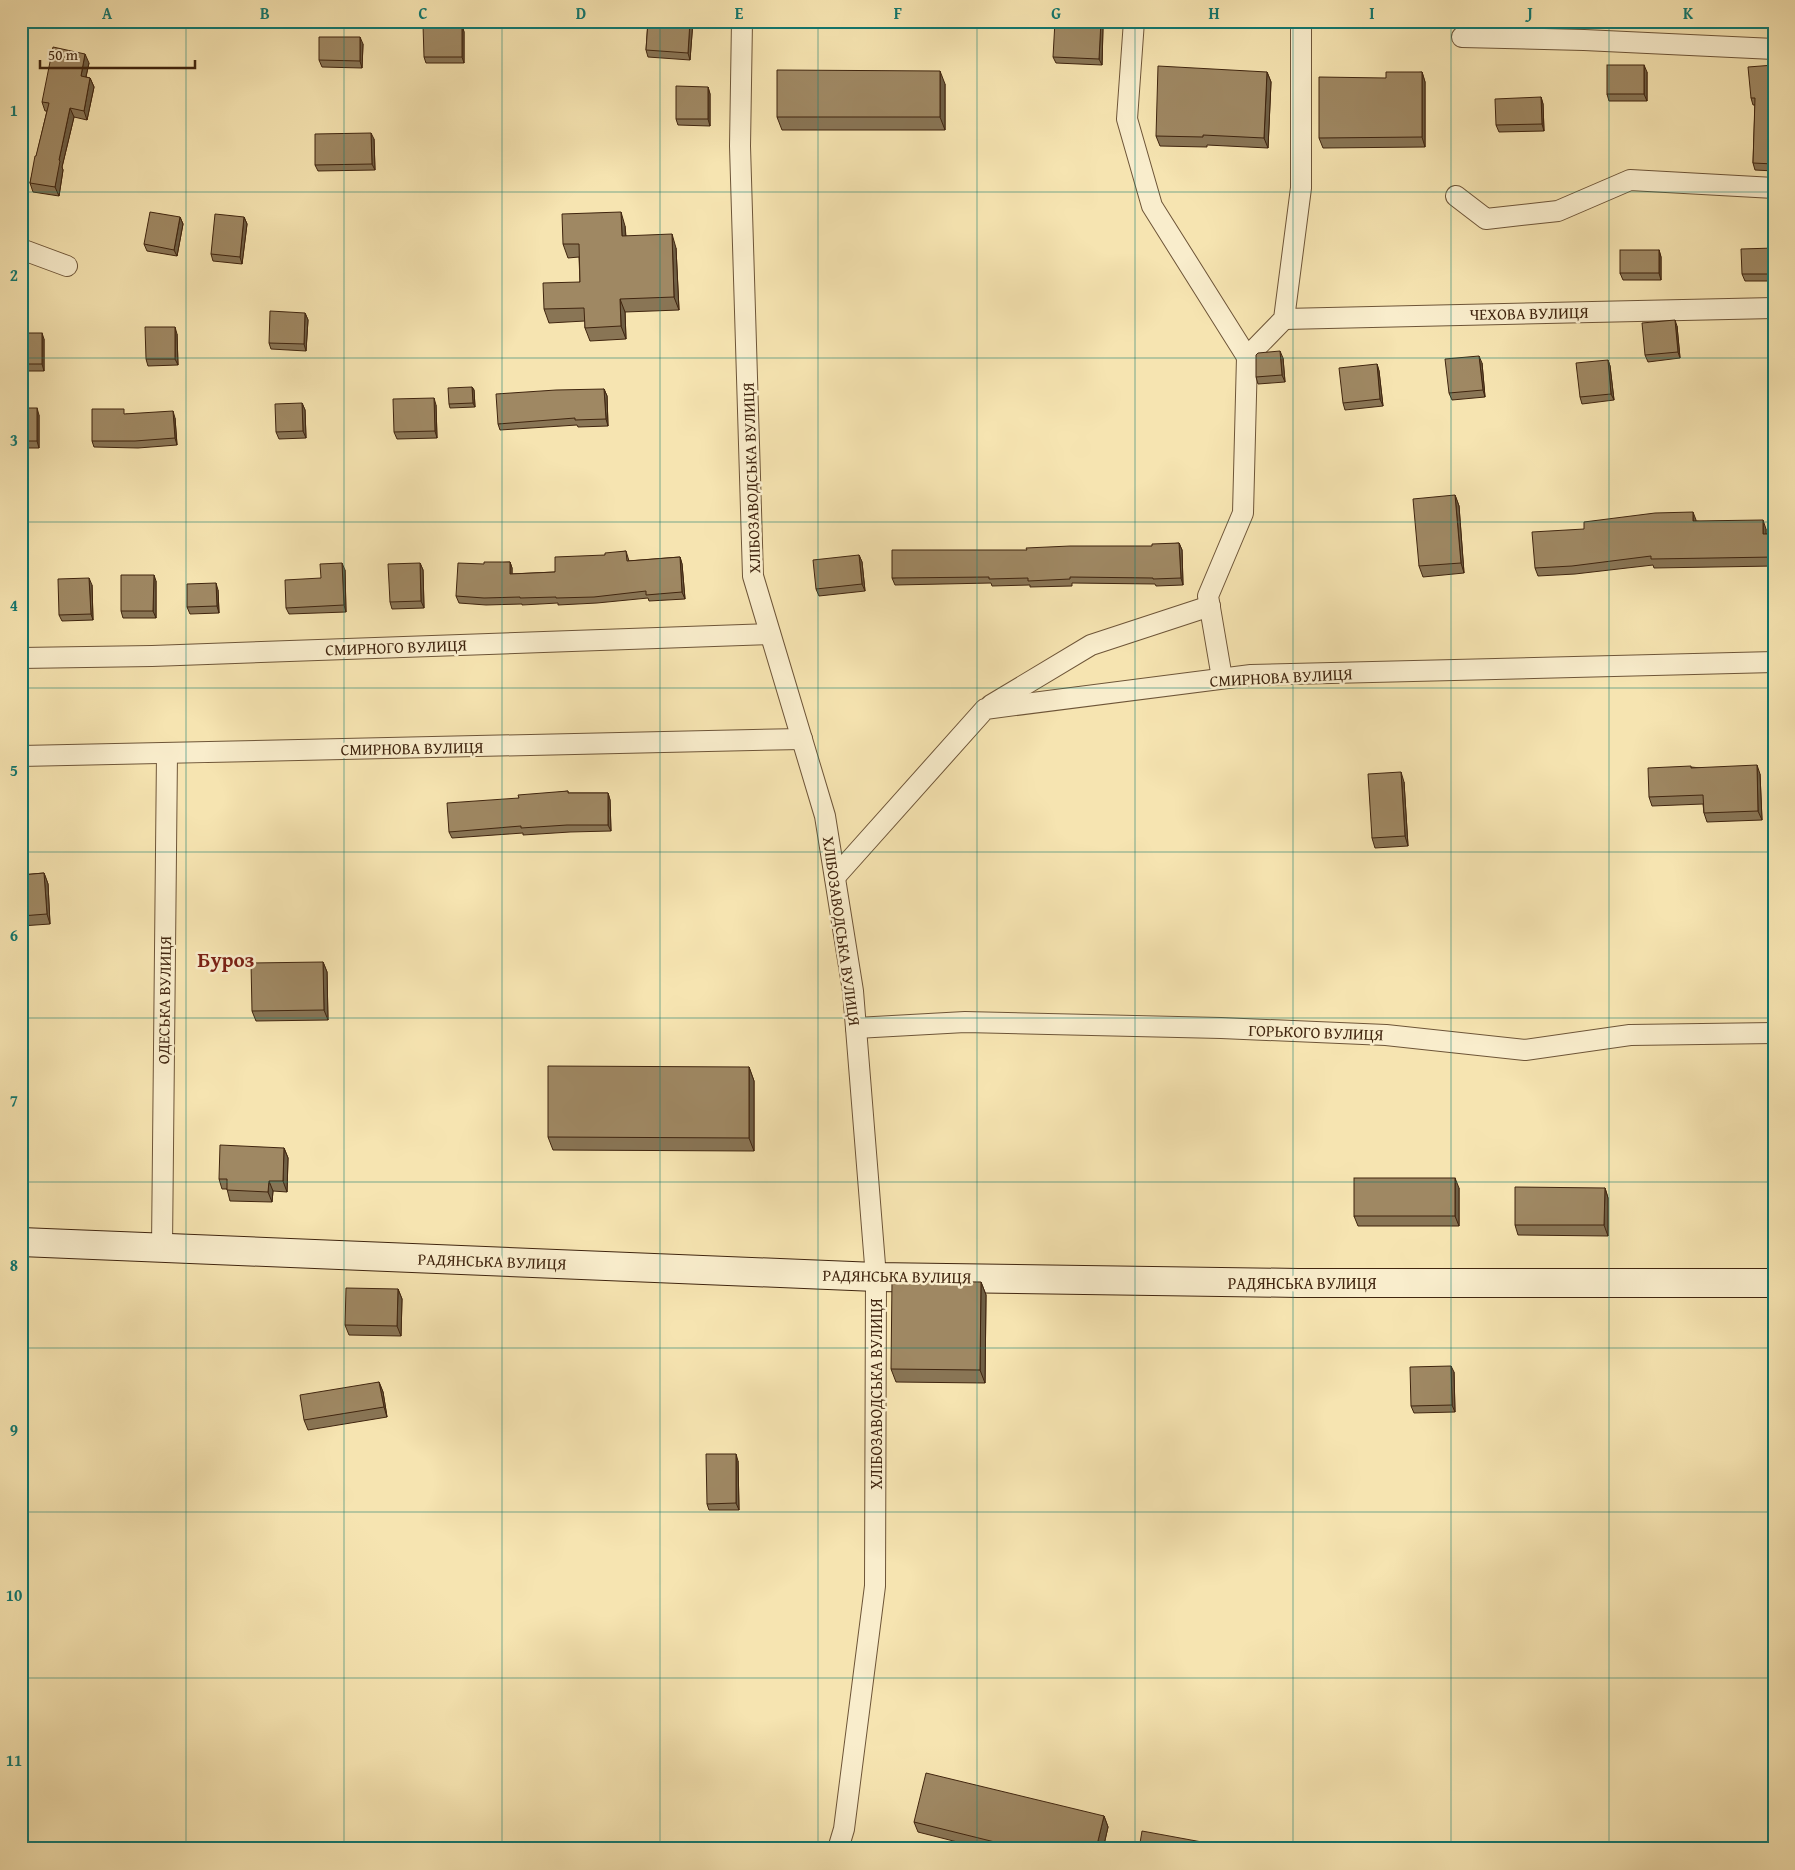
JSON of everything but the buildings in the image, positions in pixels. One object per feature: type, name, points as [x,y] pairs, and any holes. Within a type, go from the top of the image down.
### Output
[{"type":"street","name":"ХЛІБОЗАВОДСЬКА ВУЛИЦЯ","points":[[742,21],[740,146],[753,576],[825,816],[853,991],[876,1277],[875,1586],[844,1829],[838,1849]]},
{"type":"street","points":[[1134,21],[1127,119],[1152,206],[1247,356],[1243,513],[1208,596],[1222,678]]},
{"type":"street","points":[[1247,356],[1284,318],[1301,188],[1300,21]]},
{"type":"street","points":[[1462,37],[1584,40],[1774,49]]},
{"type":"street","points":[[1456,196],[1486,219],[1558,211],[1630,180],[1774,188]]},
{"type":"street","points":[[21,250],[67,266]]},
{"type":"street","name":"ЧЕХОВА ВУЛИЦЯ","points":[[1284,318],[1774,308]]},
{"type":"street","points":[[835,877],[985,709],[1092,645],[1210,606]]},
{"type":"street","name":"СМИРНОГО ВУЛИЦЯ","points":[[21,658],[172,655],[770,634]]},
{"type":"street","name":"СМИРНОВА ВУЛИЦЯ","points":[[985,709],[1252,675],[1774,662]]},
{"type":"street","name":"СМИРНОВА ВУЛИЦЯ","points":[[21,756],[802,739]]},
{"type":"street","name":"ОДЕСЬКА ВУЛИЦЯ","points":[[162,1248],[167,753]]},
{"type":"street","name":"ГОРЬКОГО ВУЛИЦЯ","points":[[856,1028],[965,1022],[1221,1028],[1386,1035],[1525,1050],[1630,1035],[1774,1033]]},
{"type":"street","name":"РАДЯНСЬКА ВУЛИЦЯ","points":[[21,1242],[876,1277],[1308,1283],[1774,1283]]},
{"type":"district","name":"Буроз","points":[[226,960]]}]
